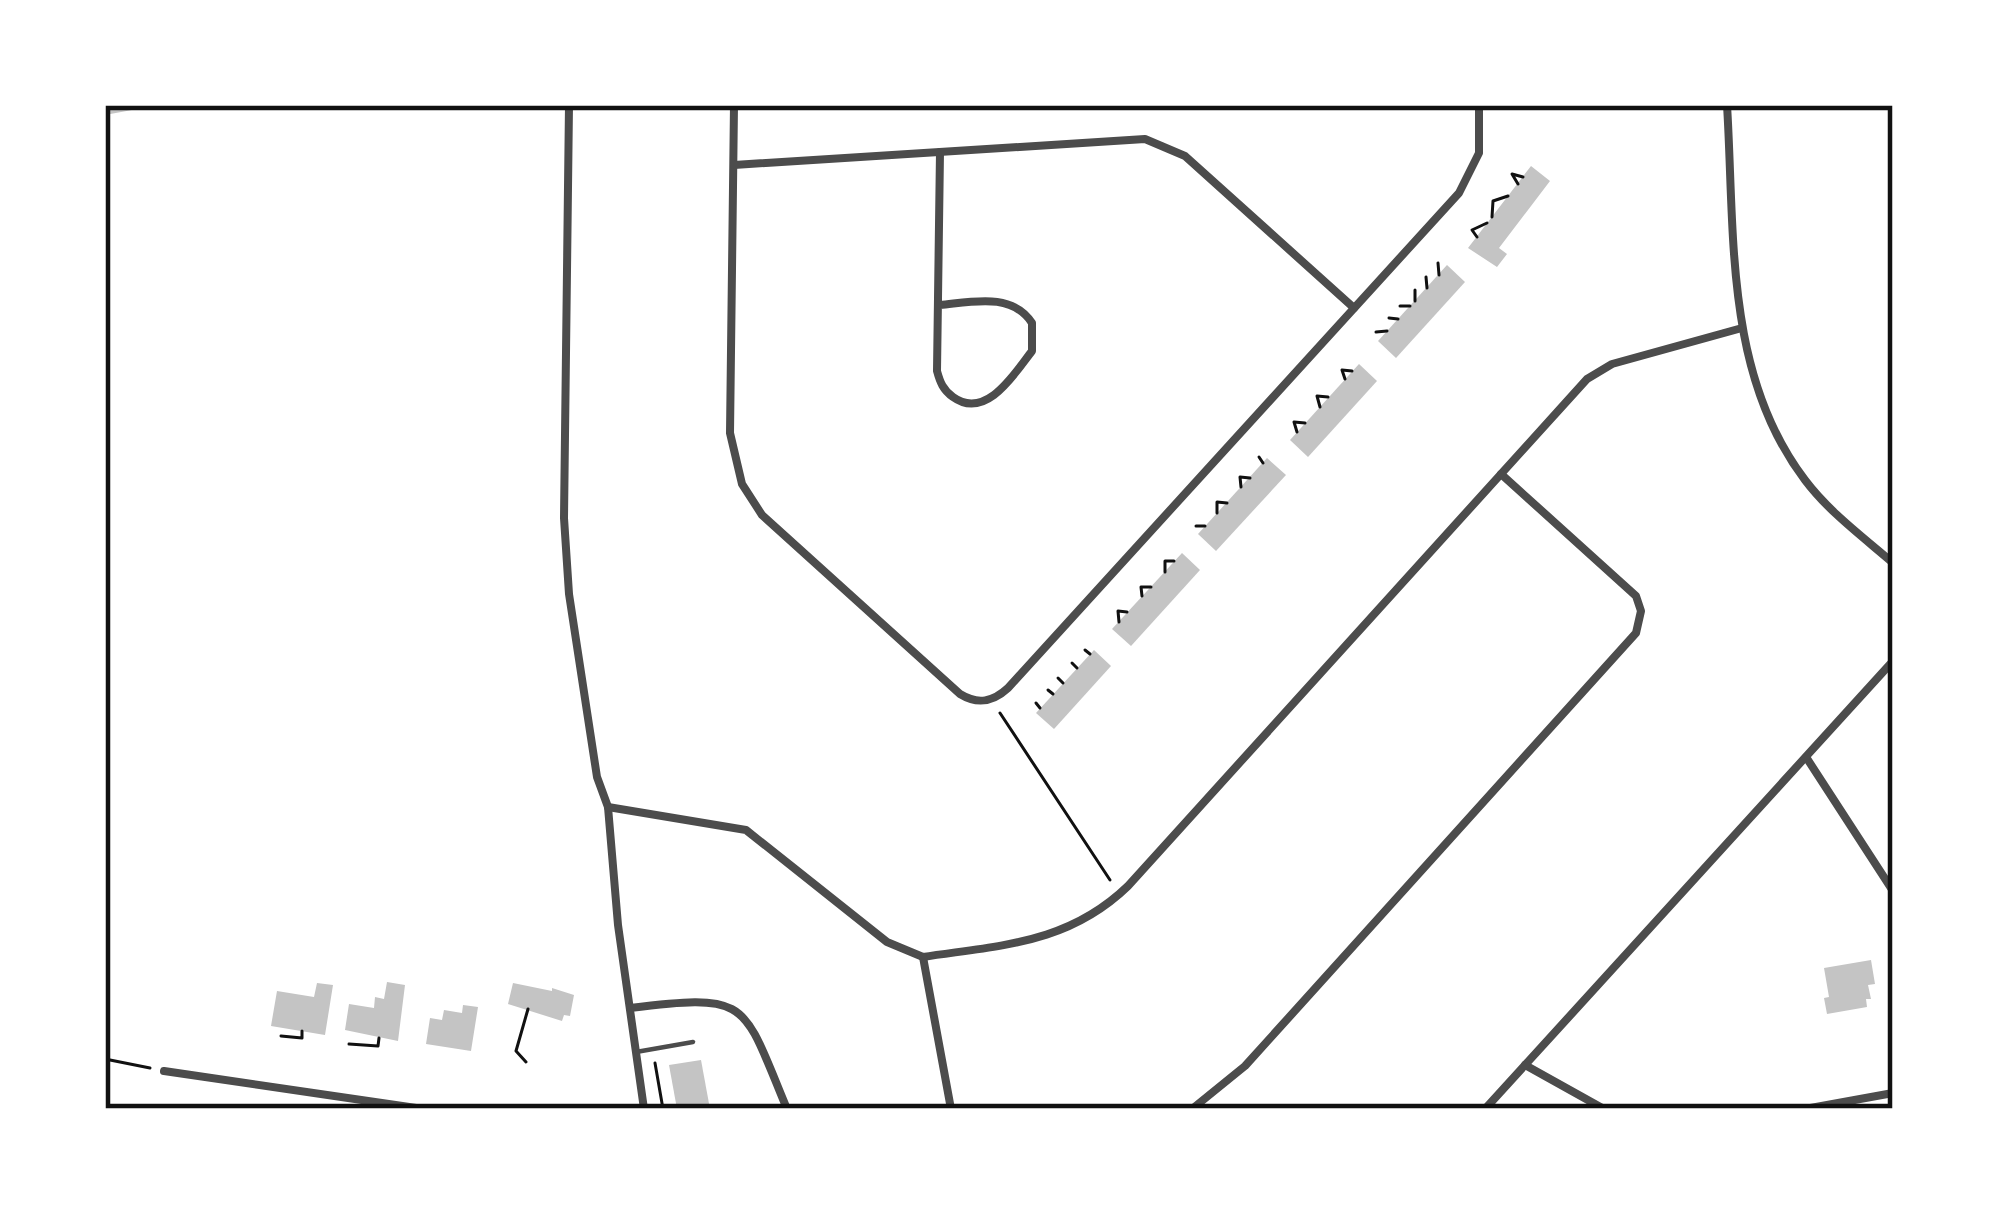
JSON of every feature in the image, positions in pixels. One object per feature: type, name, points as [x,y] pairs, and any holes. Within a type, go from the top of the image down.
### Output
[{"type":"street","points":[[569,105],[566,560],[597,777],[608,807],[644,1109]]},
{"type":"street","points":[[734,105],[730,433],[748,498],[960,694],[984,701],[1008,688],[1469,178],[1479,150],[1479,105]]},
{"type":"street","points":[[1727,105],[1742,328],[1755,388],[1790,458],[1826,503],[1893,563]]},
{"type":"street","points":[[734,165],[1129,138],[1185,156],[1354,308]]},
{"type":"street","points":[[940,152],[936,365],[940,382],[958,400],[974,404],[988,400],[1032,351],[1032,323],[1025,312],[1006,302],[940,305]]},
{"type":"street","points":[[608,807],[746,830],[887,942],[923,957],[1043,937],[1101,910],[1598,370],[1742,328]]},
{"type":"street","points":[[1192,1109],[1245,1066],[1636,633],[1641,611],[1636,596],[1501,474]]},
{"type":"street","points":[[1485,1109],[1893,661]]},
{"type":"street","points":[[1806,757],[1893,891]]},
{"type":"street","points":[[923,957],[951,1109]]},
{"type":"street","points":[[630,1008],[706,1000],[737,1010],[755,1036],[787,1109]]},
{"type":"street","points":[[1526,1066],[1604,1109]]},
{"type":"street","points":[[164,1071],[423,1109]]},
{"type":"street","points":[[1805,1109],[1893,1093]]},
{"type":"lane","points":[[636,1052],[693,1042]]},
{"type":"path","points":[[1518,184],[1512,174],[1523,177]]},
{"type":"path","points":[[1492,217],[1493,201],[1508,196]]},
{"type":"path","points":[[1477,237],[1472,230],[1487,223]]},
{"type":"path","points":[[1438,263],[1438,274]]},
{"type":"path","points":[[1426,277],[1427,288]]},
{"type":"path","points":[[1415,290],[1415,301]]},
{"type":"path","points":[[1400,306],[1410,306]]},
{"type":"path","points":[[1389,319],[1398,319]]},
{"type":"path","points":[[1376,332],[1387,331]]},
{"type":"path","points":[[1345,379],[1342,370],[1352,371]]},
{"type":"path","points":[[1320,406],[1317,396],[1328,398]]},
{"type":"path","points":[[1297,432],[1294,422],[1305,423]]},
{"type":"path","points":[[1259,457],[1263,463]]},
{"type":"path","points":[[1241,487],[1240,477],[1250,478]]},
{"type":"path","points":[[1217,513],[1217,502],[1227,502]]},
{"type":"path","points":[[1196,526],[1205,526]]},
{"type":"path","points":[[1165,572],[1165,561],[1174,561]]},
{"type":"path","points":[[1142,596],[1141,586],[1150,587]]},
{"type":"path","points":[[1119,622],[1118,611],[1127,612]]},
{"type":"path","points":[[1058,678],[1063,683]]},
{"type":"path","points":[[999,711],[1111,882]]},
{"type":"path","points":[[526,1062],[516,1052],[528,1009]]},
{"type":"path","points":[[281,1036],[302,1038],[302,1031]]},
{"type":"path","points":[[349,1044],[370,1048],[378,1046],[379,1038]]},
{"type":"path","points":[[105,1059],[164,1071]]},
{"type":"path","points":[[655,1067],[663,1109]]},
{"type":"building","points":[[105,105],[148,105],[148,107],[105,115]]},
{"type":"building","points":[[1531,166],[1550,181],[1499,248],[1507,254],[1497,267],[1468,248]]},
{"type":"building","points":[[1447,265],[1465,282],[1396,358],[1378,341]]},
{"type":"building","points":[[1359,364],[1377,381],[1308,457],[1290,440]]},
{"type":"building","points":[[1267,458],[1286,475],[1216,551],[1198,534]]},
{"type":"building","points":[[1182,553],[1200,570],[1131,646],[1112,629]]},
{"type":"building","points":[[1094,650],[1111,666],[1054,729],[1036,713]]},
{"type":"building","points":[[1871,960],[1875,984],[1868,985],[1871,999],[1866,999],[1867,1007],[1827,1014],[1824,968]]},
{"type":"building","points":[[387,982],[405,985],[398,1041],[345,1030],[349,1004],[374,1008],[375,997],[384,999]]},
{"type":"building","points":[[317,983],[333,985],[325,1035],[271,1026],[277,991],[314,997]]},
{"type":"building","points":[[513,983],[574,995],[570,1016],[564,1015],[562,1021],[508,1004]]},
{"type":"building","points":[[463,1005],[478,1007],[471,1051],[426,1044],[430,1018],[442,1020],[444,1010],[462,1013]]},
{"type":"building","points":[[701,1060],[710,1109],[677,1109],[669,1065]]}]
